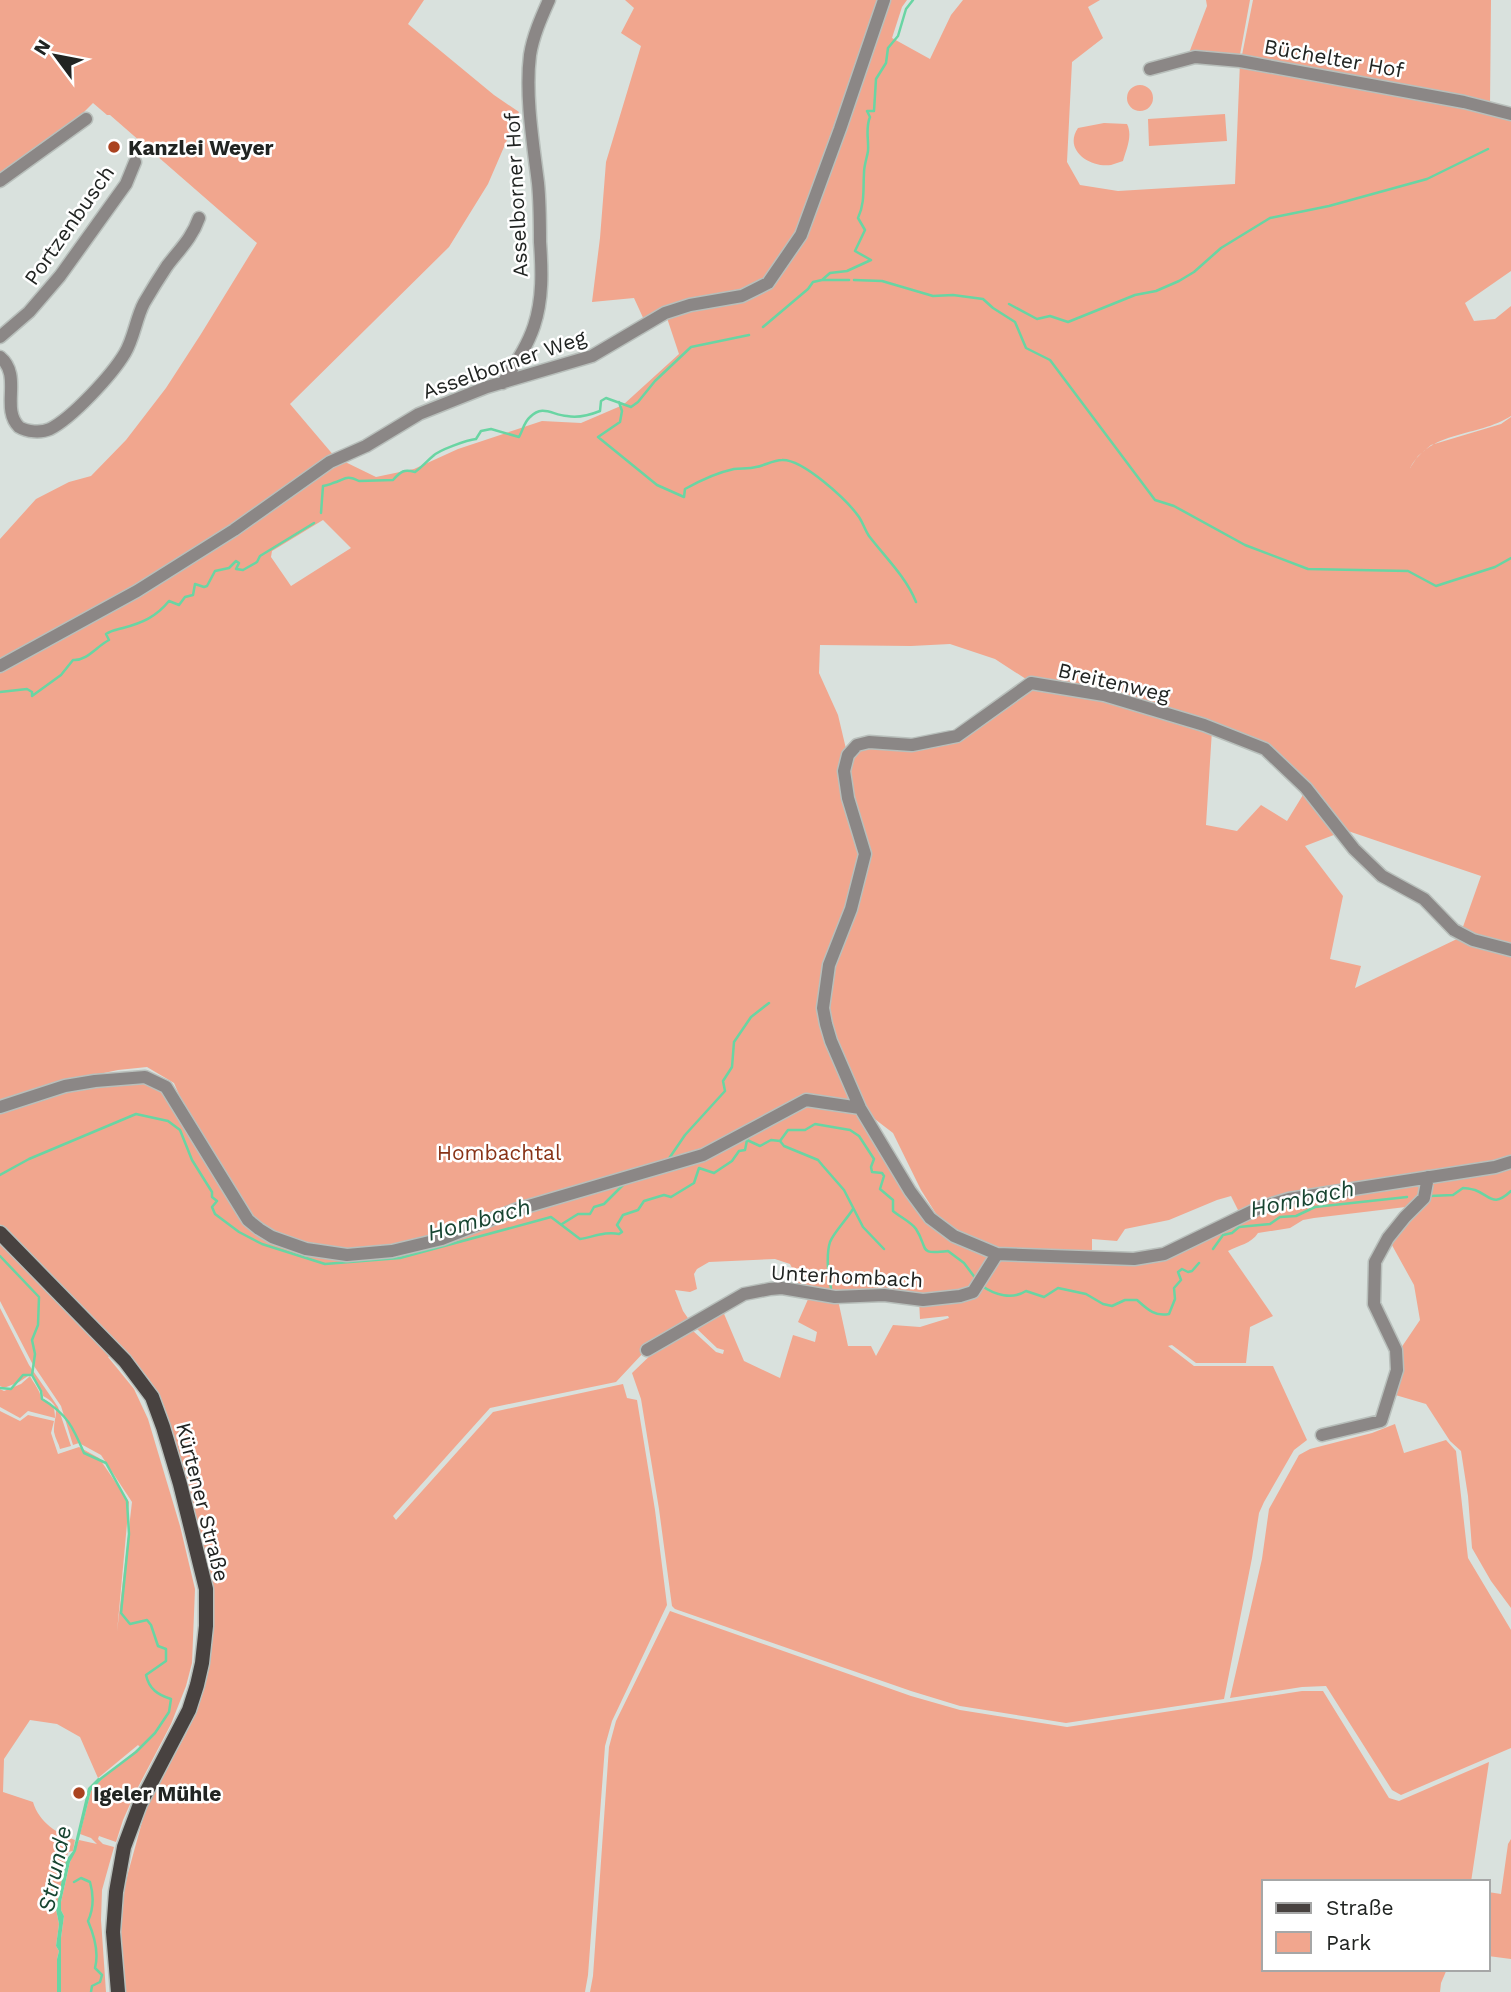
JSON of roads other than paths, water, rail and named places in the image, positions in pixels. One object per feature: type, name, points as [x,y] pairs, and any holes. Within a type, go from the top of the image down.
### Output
[{"type":"main road","name":"Kürtener Straße","points":[[0,1233],[125,1361],[152,1397],[180,1484],[206,1589],[206,1626],[197,1685],[189,1710],[140,1804],[124,1847],[116,1892],[113,1932],[118,1992]]},
{"type":"street","name":"Asselborner Hof","points":[[503,383],[524,351],[534,325],[540,295],[542,275],[530,55],[549,0]]},
{"type":"street","name":"Asselborner Weg","points":[[0,666],[137,592],[234,530],[330,462],[366,446],[419,414],[487,387],[592,356],[665,313],[690,305],[743,296],[768,283],[801,235],[884,0]]},
{"type":"street","name":"Büchelter Hof","points":[[1150,69],[1195,57],[1240,61],[1464,102],[1511,114]]},
{"type":"street","points":[[0,181],[86,119]]},
{"type":"street","name":"Portzenbusch","points":[[0,337],[29,312],[60,276],[126,184],[135,162]]},
{"type":"street","points":[[0,356],[4,360],[9,378],[2,399],[10,422],[22,429],[39,432],[49,429],[85,402],[125,352],[143,304],[166,268],[194,233],[199,218]]},
{"type":"street","name":"Breitenweg","points":[[998,1254],[954,1236],[930,1218],[910,1191],[860,1108],[831,1041],[823,1008],[829,965],[851,909],[865,854],[848,798],[844,771],[848,755],[857,745],[912,745],[957,736],[1031,683],[1104,695],[1204,725],[1265,749],[1306,788],[1354,849],[1382,876],[1424,899],[1454,930],[1473,940],[1511,950]]},
{"type":"street","points":[[0,1107],[65,1086],[136,1077],[153,1080],[166,1087],[248,1220],[281,1241],[347,1255],[392,1251],[442,1239],[515,1210],[703,1155],[806,1100],[860,1108]]},
{"type":"street","points":[[998,1254],[1149,1258],[1164,1254],[1259,1208],[1289,1199],[1495,1167],[1511,1162]]},
{"type":"street","points":[[1322,1436],[1381,1421],[1397,1370],[1397,1360],[1396,1350],[1374,1304],[1375,1262],[1388,1238],[1424,1198],[1428,1177]]},
{"type":"street","name":"Unterhombach","points":[[647,1350],[744,1294],[770,1289],[782,1288],[835,1297],[884,1295],[923,1300],[960,1296],[973,1292],[998,1254]]},
{"type":"waterway","points":[[763,327],[813,282],[822,280],[830,273],[847,271],[871,260],[855,251],[865,230],[858,218],[863,201],[868,151],[867,130],[870,117],[867,111],[874,111],[876,79],[886,63],[888,48],[898,36],[906,9],[913,0]]},
{"type":"waterway","points":[[1009,304],[1037,319],[1050,316],[1068,322],[1135,295],[1156,291],[1179,281],[1194,272],[1221,248],[1270,218],[1329,206],[1427,179],[1488,149]]},
{"type":"waterway","points":[[822,280],[849,280]]},
{"type":"waterway","points":[[854,280],[882,281],[933,296],[953,295],[983,299],[1015,322],[1026,348],[1050,360],[1155,500],[1174,506],[1245,545],[1308,569],[1408,571],[1436,586],[1495,567],[1511,558]]},
{"type":"waterway","points":[[321,513],[323,486],[348,478],[359,481],[393,480],[403,472],[415,472],[441,451],[476,439],[481,431],[491,429],[519,437],[528,419],[539,411],[571,417],[584,416],[600,411],[601,401],[606,398],[631,407],[691,347],[749,335]]},
{"type":"waterway","points":[[619,402],[622,411],[620,422],[598,437],[657,485],[684,497],[685,489],[714,475],[779,460],[791,461],[812,473],[853,510],[869,536],[901,576],[916,602]]},
{"type":"waterway","points":[[0,692],[27,689],[32,692],[32,696],[61,675],[73,660],[87,656],[109,640],[106,634],[148,619],[169,601],[179,605],[185,597],[193,595],[195,584],[207,586],[215,571],[229,568],[236,561],[239,563],[236,569],[243,570],[257,562],[260,556],[314,523]]},
{"type":"waterway","points":[[668,1160],[685,1135],[725,1091],[723,1081],[732,1067],[734,1042],[751,1017],[769,1003]]},
{"type":"waterway","name":"Hombach","points":[[0,1175],[29,1159],[136,1114],[168,1121],[180,1130],[192,1160],[212,1192],[212,1197],[217,1201],[212,1207],[215,1214],[239,1232],[262,1244],[325,1264],[400,1258],[551,1217],[580,1239],[619,1234],[622,1232],[617,1225],[623,1215],[638,1210],[644,1201],[664,1195],[671,1197],[694,1183],[699,1168],[714,1173],[732,1161],[739,1151],[745,1150],[747,1140],[760,1146],[771,1140],[780,1141],[788,1130],[805,1130],[815,1124],[850,1130],[859,1136],[874,1159],[872,1172],[882,1173],[884,1176],[880,1189],[893,1200],[893,1211],[914,1226],[925,1249],[932,1252],[948,1251],[964,1263],[976,1279]]},
{"type":"waterway","points":[[780,1141],[784,1146],[818,1160],[844,1190],[863,1227],[884,1249]]},
{"type":"waterway","points":[[562,1224],[578,1214],[590,1214],[594,1207],[604,1204],[626,1182]]},
{"type":"waterway","name":"Hombach","points":[[1430,1196],[1453,1195],[1464,1188],[1496,1200],[1511,1191]]},
{"type":"waterway","name":"Hombach","points":[[1213,1249],[1223,1235],[1232,1233],[1239,1227],[1270,1224],[1280,1217],[1296,1216],[1315,1207],[1407,1197]]},
{"type":"waterway","points":[[831,1288],[828,1265],[830,1242],[853,1209]]},
{"type":"waterway","name":"Hombach","points":[[0,1256],[39,1297],[38,1325],[32,1340],[35,1354],[32,1375]]},
{"type":"waterway","name":"Hombach","points":[[982,1286],[1004,1295],[1026,1291],[1044,1297],[1058,1288],[1086,1294],[1112,1306],[1125,1300],[1137,1300],[1152,1312],[1164,1315],[1169,1314],[1175,1299],[1174,1288],[1181,1280],[1178,1272],[1182,1269],[1192,1271],[1199,1263]]},
{"type":"waterway","name":"Strunde","points":[[0,1388],[11,1389],[23,1375],[32,1375],[41,1391],[42,1399],[58,1410],[68,1422],[84,1453],[106,1463],[127,1501],[129,1534],[121,1613],[130,1624],[147,1620],[158,1646],[166,1649],[166,1661],[146,1675],[155,1691],[171,1699],[169,1712],[155,1733],[136,1752],[99,1780]]},
{"type":"waterway","points":[[74,1882],[81,1878],[90,1882],[92,1892],[88,1921],[95,1944],[95,1968],[102,1975],[100,1982],[92,1986],[91,1992]]},
{"type":"place","name":"Kanzlei Weyer","points":[[114,147]]},
{"type":"place","name":"Igeler Mühle","points":[[79,1793]]},
{"type":"park label","name":"Hombachtal","points":[[499,1152]]}]
